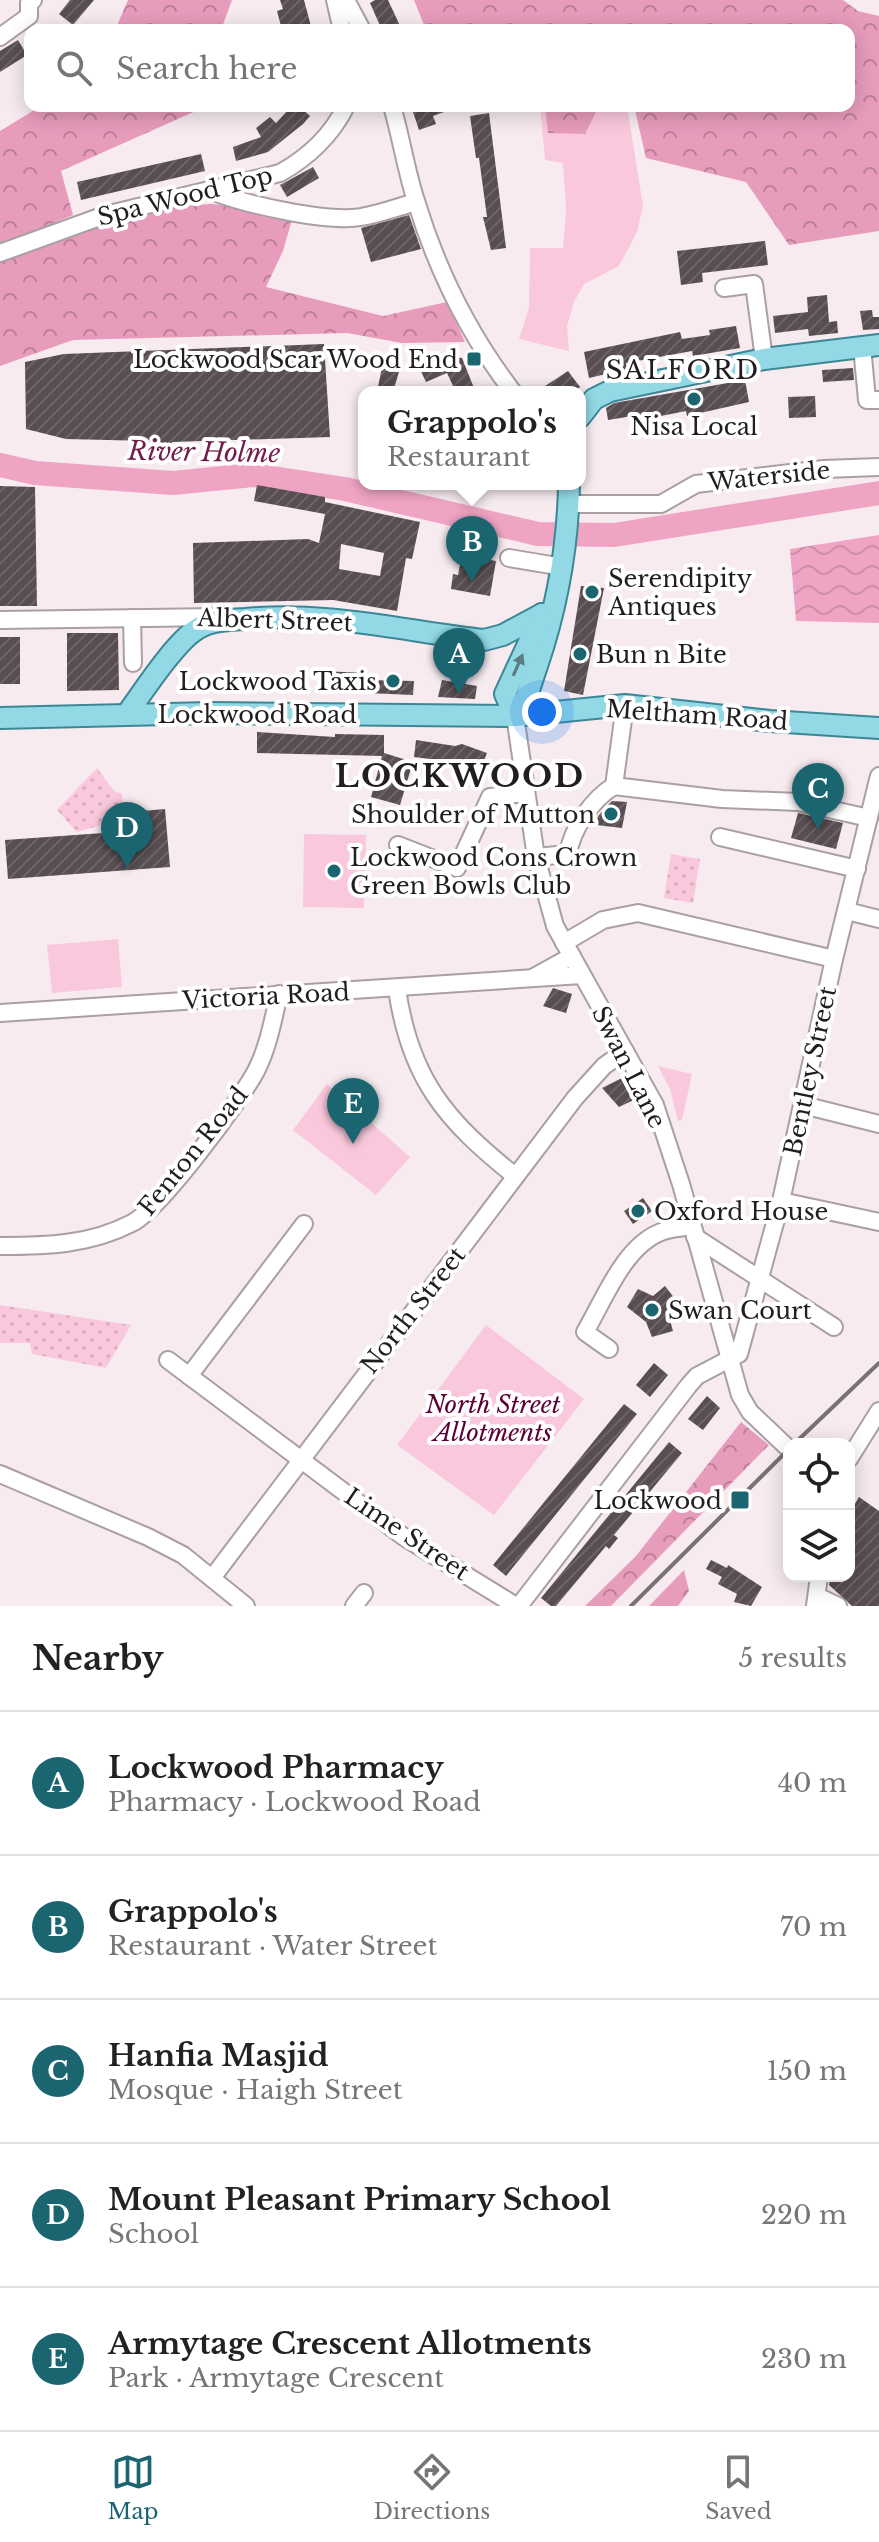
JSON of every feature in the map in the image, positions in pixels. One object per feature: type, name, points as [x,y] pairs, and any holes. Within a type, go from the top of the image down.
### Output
[{"type":"main road","points":[[586,409],[594,399],[610,391],[764,359],[871,346]]},
{"type":"main road","points":[[515,716],[527,702],[549,608],[563,564],[569,501]]},
{"type":"main road","name":"Albert Street","points":[[230,620],[275,616],[329,617],[484,640],[503,635],[549,608]]},
{"type":"main road","points":[[127,714],[195,629],[230,620]]},
{"type":"main road","name":"Meltham Road","points":[[515,716],[625,705],[770,721],[879,728]]},
{"type":"main road","name":"Lockwood Road","points":[[0,718],[127,714],[515,716]]},
{"type":"street","points":[[0,37],[29,16],[29,3],[33,0]]},
{"type":"street","points":[[335,0],[341,24]]},
{"type":"street","points":[[346,0],[359,24]]},
{"type":"street","name":"Spa Wood Top","points":[[0,253],[105,215],[172,196],[212,191],[280,173],[300,162],[329,132],[342,112]]},
{"type":"street","points":[[394,112],[416,202],[476,342],[509,386]]},
{"type":"street","points":[[212,191],[232,200],[336,217],[359,218],[416,202]]},
{"type":"street","points":[[724,288],[754,284],[764,359]]},
{"type":"street","points":[[871,346],[867,400],[879,400]]},
{"type":"street","name":"Waterside","points":[[569,501],[661,504],[696,484],[824,469],[879,467]]},
{"type":"street","points":[[509,558],[563,564]]},
{"type":"street","name":"Albert Street","points":[[0,620],[203,617],[230,620]]},
{"type":"street","points":[[132,618],[133,663]]},
{"type":"street","points":[[614,786],[625,705]]},
{"type":"street","name":"Swan Lane","points":[[515,716],[536,857],[555,926],[655,1105],[740,1395],[750,1412],[783,1443]]},
{"type":"street","name":"Bentley Street","points":[[729,1359],[739,1354],[742,1346],[781,1201],[834,959],[879,776]]},
{"type":"street","points":[[536,857],[568,854],[578,826],[602,793],[614,786],[722,799],[798,802],[869,818]]},
{"type":"street","points":[[398,845],[457,868],[490,797],[525,793]]},
{"type":"street","points":[[720,837],[857,869]]},
{"type":"street","points":[[847,911],[879,919]]},
{"type":"street","name":"Victoria Road","points":[[532,978],[603,920],[638,913],[834,959]]},
{"type":"street","name":"Victoria Road","points":[[0,1013],[582,975]]},
{"type":"street","points":[[397,989],[411,1051],[431,1093],[464,1134],[515,1176]]},
{"type":"street","name":"Fenton Road","points":[[0,1246],[50,1246],[93,1240],[136,1222],[171,1186],[242,1095],[258,1067],[279,994]]},
{"type":"street","name":"North Street","points":[[212,1578],[589,1081],[625,1051]]},
{"type":"street","points":[[803,1105],[879,1124]]},
{"type":"street","points":[[781,1201],[879,1222]]},
{"type":"street","points":[[189,1376],[304,1224]]},
{"type":"street","points":[[609,1349],[585,1332],[621,1270],[638,1248],[660,1232],[694,1231],[759,1279],[834,1327]]},
{"type":"street","points":[[518,1606],[689,1385],[697,1376],[729,1359]]},
{"type":"street","name":"Lime Street","points":[[168,1360],[404,1537],[518,1606]]},
{"type":"street","points":[[855,1449],[879,1411]]},
{"type":"street","points":[[0,1474],[183,1555],[246,1606]]},
{"type":"street","points":[[816,1601],[838,1606]]},
{"type":"green space","points":[[128,0],[232,0],[223,24],[118,24]]},
{"type":"green space","points":[[414,0],[843,0],[858,11],[879,16],[879,231],[789,245],[746,182],[646,158],[635,112],[855,112],[855,24],[424,24]]},
{"type":"green space","points":[[31,112],[194,112],[61,171],[73,215],[0,245],[0,131]]},
{"type":"green space","points":[[541,112],[628,112],[643,206],[637,232],[619,266],[584,284],[574,302],[567,326],[569,351],[519,339],[529,308],[530,248],[563,248],[566,209],[563,163],[545,160]]},
{"type":"green space","points":[[546,112],[596,112],[585,134],[548,133]]},
{"type":"green space","points":[[212,204],[294,213],[283,251],[266,287],[383,316],[447,302],[465,342],[402,343],[347,333],[73,340],[0,366],[0,253],[131,215]]},
{"type":"green space","points":[[97,768],[114,791],[122,794],[125,828],[115,830],[108,823],[77,832],[57,810]]},
{"type":"green space","name":"Lockwood Cons Crown Green Bowls Club","points":[[304,834],[366,835],[364,908],[303,907]]},
{"type":"green space","points":[[671,854],[700,859],[693,903],[664,898]]},
{"type":"green space","points":[[118,939],[122,987],[52,993],[47,945]]},
{"type":"green space","points":[[658,1066],[692,1074],[682,1120],[678,1121],[670,1089]]},
{"type":"green space","points":[[327,1084],[410,1157],[376,1195],[293,1130]]},
{"type":"green space","points":[[0,1305],[131,1325],[106,1368],[32,1354],[30,1343],[0,1343]]},
{"type":"green space","name":"North Street Allotments","points":[[486,1325],[584,1399],[494,1515],[397,1445]]},
{"type":"green space","points":[[741,1422],[769,1445],[611,1606],[585,1606],[636,1556]]},
{"type":"green space","points":[[684,1570],[689,1591],[678,1606],[649,1606]]},
{"type":"water","points":[[879,535],[879,623],[796,621],[790,549]]},
{"type":"building","points":[[70,0],[94,0],[74,24],[59,14]]},
{"type":"building","points":[[280,0],[304,0],[310,24],[280,24],[277,11],[283,9]]},
{"type":"building","points":[[388,0],[399,24],[379,24],[370,3]]},
{"type":"building","points":[[18,40],[24,57],[0,72],[0,51]]},
{"type":"building","points":[[286,112],[306,112],[310,116],[268,152],[236,161],[233,147],[261,137],[256,128],[270,117],[276,123]]},
{"type":"building","points":[[413,112],[444,112],[433,116],[436,124],[419,130]]},
{"type":"building","points":[[489,113],[506,248],[491,250],[483,217],[487,217],[470,116]]},
{"type":"building","points":[[201,154],[205,171],[81,200],[77,182]]},
{"type":"building","points":[[313,167],[319,178],[287,197],[280,185]]},
{"type":"building","points":[[409,215],[421,249],[371,262],[361,228]]},
{"type":"building","points":[[765,241],[768,265],[702,273],[703,282],[681,285],[677,251]]},
{"type":"building","points":[[827,295],[829,322],[837,321],[838,333],[809,336],[808,329],[775,333],[773,316],[808,312],[807,297]]},
{"type":"building","points":[[872,310],[873,317],[879,317],[879,329],[863,330],[860,311]]},
{"type":"building","points":[[736,326],[740,348],[693,356],[692,351],[626,363],[627,369],[589,378],[584,352],[680,332],[682,339],[710,335],[709,330]]},
{"type":"building","points":[[324,344],[330,437],[172,442],[172,451],[150,453],[149,441],[66,439],[26,429],[25,362],[64,354]]},
{"type":"building","points":[[440,355],[462,358],[473,386],[453,386],[447,373],[426,382],[418,365]]},
{"type":"building","points":[[383,362],[401,365],[395,386],[378,386]]},
{"type":"building","points":[[853,368],[854,380],[823,382],[822,370]]},
{"type":"building","points":[[568,371],[579,386],[545,386]]},
{"type":"building","points":[[745,380],[749,402],[687,416],[686,411],[641,420],[639,415],[608,420],[606,408],[614,403]]},
{"type":"building","points":[[815,396],[816,417],[789,418],[788,397]]},
{"type":"building","points":[[257,485],[325,497],[325,502],[420,522],[412,559],[406,558],[397,611],[333,600],[194,603],[193,543],[308,539],[319,543],[325,514],[254,501]],"holes":[[[341,544],[384,553],[380,576],[339,569]]]},
{"type":"building","points":[[0,486],[35,487],[37,606],[0,606]]},
{"type":"building","points":[[462,555],[496,561],[490,596],[451,589],[453,574],[458,575]]},
{"type":"building","points":[[581,586],[604,588],[583,695],[564,691]]},
{"type":"building","points":[[67,633],[118,633],[119,690],[67,691]]},
{"type":"building","points":[[0,637],[20,637],[20,684],[0,684]]},
{"type":"building","points":[[322,671],[365,673],[365,680],[414,681],[413,695],[322,691]]},
{"type":"building","points":[[442,680],[477,686],[475,699],[438,697]]},
{"type":"building","points":[[257,732],[335,737],[335,734],[384,735],[384,753],[413,762],[400,805],[371,797],[382,756],[257,753]]},
{"type":"building","points":[[416,740],[455,746],[462,744],[487,753],[479,773],[447,761],[414,757]]},
{"type":"building","points":[[612,801],[627,802],[622,828],[596,825],[598,816]]},
{"type":"building","points":[[165,809],[170,867],[8,879],[5,840],[131,831],[130,812]]},
{"type":"building","points":[[798,813],[843,823],[836,849],[791,838]]},
{"type":"building","points":[[553,988],[572,994],[566,1013],[543,1006]]},
{"type":"building","points":[[624,1077],[636,1099],[619,1107],[602,1088]]},
{"type":"building","name":"Oxford House","points":[[643,1198],[652,1211],[633,1224],[624,1211]]},
{"type":"building","name":"Swan Court","points":[[665,1286],[679,1304],[668,1313],[673,1331],[652,1337],[646,1322],[627,1307],[638,1289],[653,1296]]},
{"type":"building","points":[[654,1363],[668,1375],[650,1397],[636,1385]]},
{"type":"building","points":[[707,1396],[720,1408],[703,1430],[688,1419]]},
{"type":"building","points":[[624,1404],[637,1414],[506,1576],[493,1565]]},
{"type":"building","points":[[669,1442],[682,1453],[614,1535],[618,1538],[609,1549],[606,1546],[556,1606],[551,1606],[541,1598]]},
{"type":"building","points":[[859,1497],[879,1511],[879,1606],[852,1606],[829,1585],[829,1582],[855,1582],[855,1504]]},
{"type":"building","points":[[711,1560],[727,1568],[728,1565],[762,1587],[751,1606],[734,1602],[737,1594],[718,1584],[722,1577],[706,1569]]},
{"type":"waterway","name":"River Holme","points":[[0,465],[35,473],[173,483],[253,475],[345,489],[538,534],[614,535],[879,493]]},
{"type":"railway","points":[[800,1438],[879,1363]]},
{"type":"railway","points":[[631,1606],[783,1455]]},
{"type":"place","name":"Lockwood Scar Wood End","points":[[474,359]]},
{"type":"place","name":"Nisa Local","points":[[694,399]]},
{"type":"place","name":"Grappolo's","points":[[472,582]]},
{"type":"place","name":"Serendipity Antiques","points":[[592,592]]},
{"type":"place","name":"Bun n Bite","points":[[580,654]]},
{"type":"place","name":"Lockwood Taxis","points":[[393,681]]},
{"type":"place","name":"Lockwood Pharmacy","points":[[459,694]]},
{"type":"place","name":"Shoulder of Mutton","points":[[611,814]]},
{"type":"place","name":"Hanfia Masjid","points":[[818,829]]},
{"type":"place","name":"Mount Pleasant Primary School","points":[[127,868]]},
{"type":"place","name":"Lockwood Cons Crown Green Bowls Club","points":[[334,871]]},
{"type":"place","name":"Armytage Crescent Allotments","points":[[353,1144]]},
{"type":"place","name":"Oxford House","points":[[638,1211]]},
{"type":"place","name":"Swan Court","points":[[652,1310]]},
{"type":"place","name":"Lockwood","points":[[740,1500]]},
{"type":"district","name":"SALFORD","points":[[683,370]]},
{"type":"district","name":"LOCKWOOD","points":[[460,776]]}]
